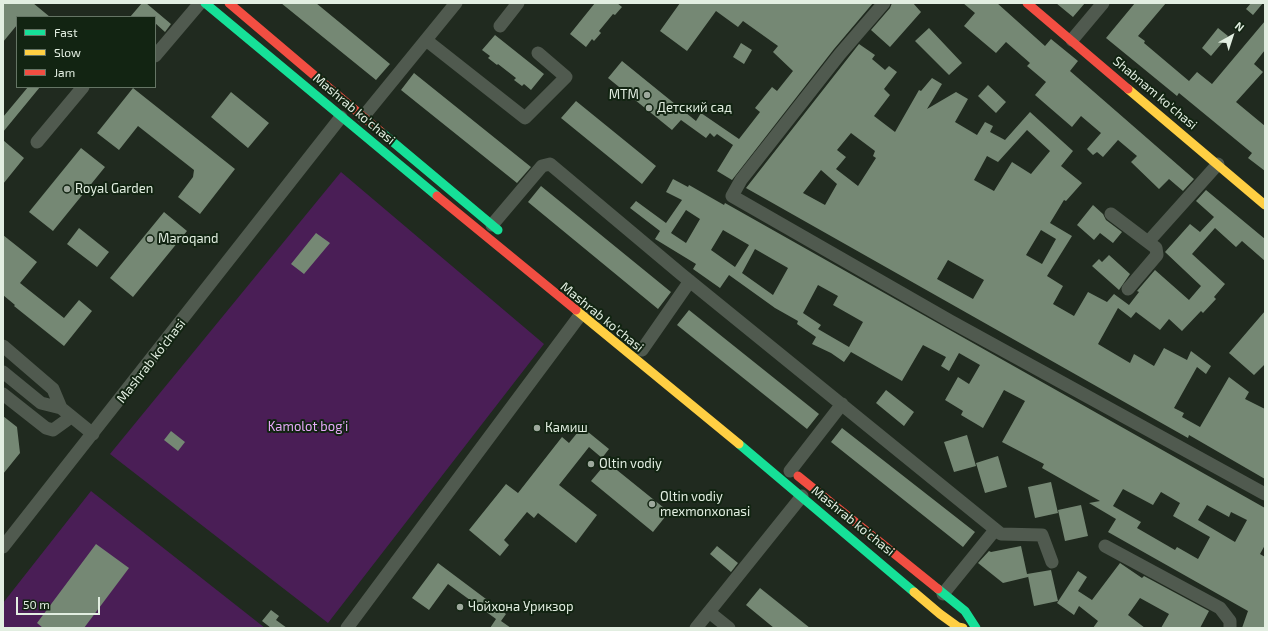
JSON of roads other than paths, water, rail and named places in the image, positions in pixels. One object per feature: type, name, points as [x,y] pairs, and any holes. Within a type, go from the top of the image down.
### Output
[{"type":"main road","name":"Mashrab ko'chasi","points":[[205,3],[341,117],[724,431],[940,614],[963,628]]},
{"type":"main road","name":"Mashrab ko'chasi","points":[[229,3],[504,235]]},
{"type":"main road","name":"Shabnam ko'chasi","points":[[1027,3],[1265,205]]},
{"type":"main road","points":[[724,431],[731,423]]},
{"type":"main road","name":"Mashrab ko'chasi","points":[[788,468],[965,611],[976,628]]},
{"type":"street","points":[[156,55],[200,3]]},
{"type":"street","points":[[363,117],[456,3]]},
{"type":"street","points":[[500,26],[518,3]]},
{"type":"street","points":[[884,3],[840,54],[730,194],[950,321],[1265,494]]},
{"type":"street","points":[[1072,40],[1103,3]]},
{"type":"street","points":[[426,40],[525,118],[566,77],[538,53]]},
{"type":"street","points":[[37,142],[82,88]]},
{"type":"street","name":"Mashrab ko'chasi","points":[[3,547],[341,117]]},
{"type":"street","points":[[492,225],[542,166],[550,164],[690,281],[995,530],[1001,534],[1042,535],[1052,562]]},
{"type":"street","points":[[1148,242],[1218,164]]},
{"type":"street","points":[[1111,214],[1156,248],[1157,255],[1128,289]]},
{"type":"street","points":[[642,350],[690,281]]},
{"type":"street","points":[[347,628],[581,314]]},
{"type":"street","points":[[3,346],[53,389],[61,408],[92,434]]},
{"type":"street","points":[[3,372],[41,403],[61,408]]},
{"type":"street","points":[[3,394],[46,428],[53,430],[71,417]]},
{"type":"street","points":[[788,468],[842,404]]},
{"type":"street","points":[[696,628],[802,496]]},
{"type":"street","points":[[943,594],[995,530]]},
{"type":"street","points":[[1105,546],[1220,608],[1230,621],[1230,628]]},
{"type":"street","points":[[709,612],[729,628]]},
{"type":"place","name":"MTM","points":[[647,95]]},
{"type":"place","name":"Детский сад","points":[[649,108]]},
{"type":"place","name":"Royal Garden","points":[[67,189]]},
{"type":"place","name":"Maroqand","points":[[150,239]]},
{"type":"place","name":"Камиш","points":[[537,428]]},
{"type":"place","name":"Oltin vodiy","points":[[591,464]]},
{"type":"place","name":"Oltin vodiy mexmonxonasi","points":[[652,504]]},
{"type":"place","name":"Чойхона Урикзор","points":[[460,607]]},
{"type":"park label","name":"Kamolot bog'i","points":[[308,427]]}]
